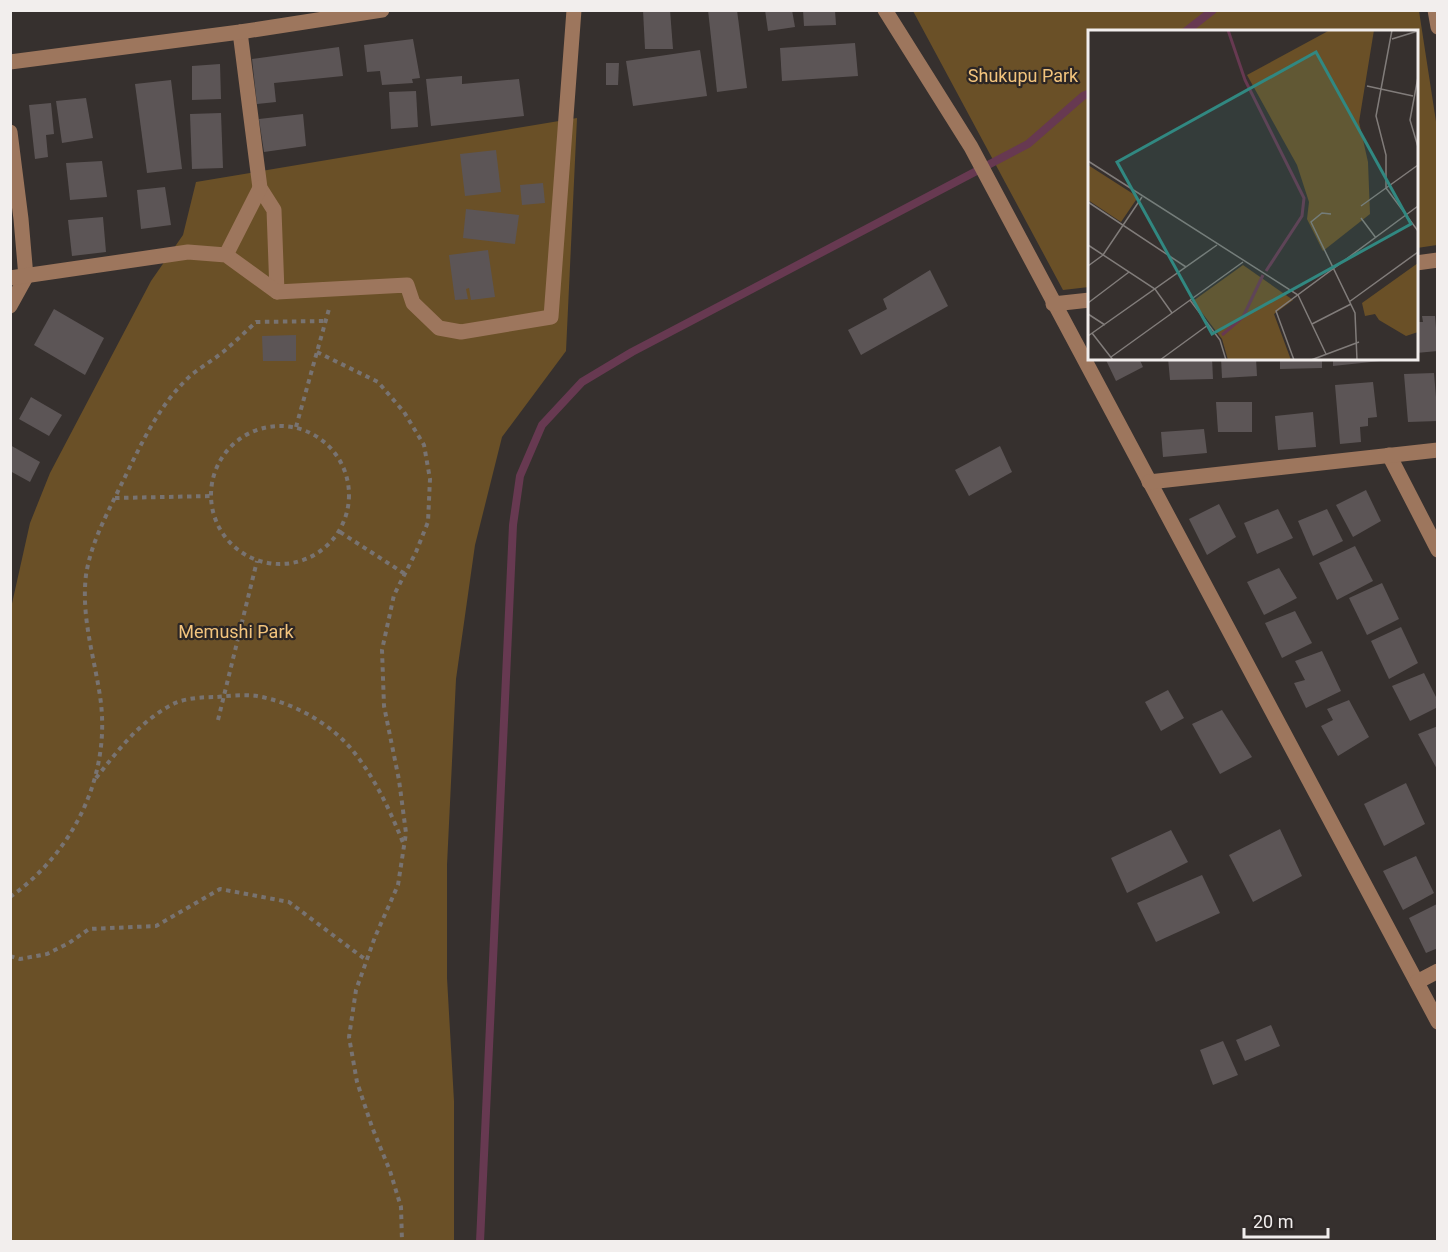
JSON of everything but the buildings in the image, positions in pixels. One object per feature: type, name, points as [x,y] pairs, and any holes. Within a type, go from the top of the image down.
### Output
[{"type":"street","points":[[10,62],[240,32],[382,10]]},
{"type":"street","points":[[18,278],[188,252],[226,255],[277,292],[407,285],[413,303],[439,328],[461,332],[551,317],[574,10]]},
{"type":"street","points":[[885,10],[971,147],[1437,1022]]},
{"type":"street","points":[[1435,10],[1437,27]]},
{"type":"street","points":[[240,32],[261,188],[274,210],[277,292]]},
{"type":"street","points":[[10,132],[21,219],[18,278],[10,306]]},
{"type":"street","points":[[226,255],[261,188]]},
{"type":"street","points":[[1418,263],[1437,260]]},
{"type":"street","points":[[1053,304],[1088,300]]},
{"type":"street","points":[[1149,482],[1437,450]]},
{"type":"street","points":[[1389,455],[1437,550]]},
{"type":"street","points":[[1417,982],[1437,971]]},
{"type":"path","points":[[296,427],[334,290]]},
{"type":"path","points":[[10,897],[29,884],[56,853],[80,818],[96,778],[103,737],[100,698],[84,608],[87,574],[95,538],[161,409],[187,378],[223,352],[256,322],[326,321]]},
{"type":"path","points":[[317,352],[378,382],[404,412],[424,444],[430,479],[428,522],[394,595],[382,650],[384,706],[406,833],[398,885],[366,960],[356,990],[349,1037],[357,1082],[401,1207],[402,1242]]},
{"type":"path","points":[[274,426],[296,427],[317,435],[334,450],[345,469],[350,490],[348,512],[340,532],[325,549],[304,561],[281,565],[257,561],[236,549],[220,531],[212,508],[212,496],[211,483],[219,461],[234,442],[253,431],[274,426]]},
{"type":"path","points":[[115,498],[212,496]]},
{"type":"path","points":[[340,532],[405,574]]},
{"type":"path","points":[[218,720],[257,561]]},
{"type":"path","points":[[96,778],[124,742],[154,717],[177,702],[206,697],[256,696],[291,705],[332,730],[356,755],[382,792],[404,845]]},
{"type":"path","points":[[10,956],[20,959],[47,954],[89,929],[156,926],[220,889],[289,902],[366,960]]},
{"type":"green space","name":"Shukupu Park","points":[[913,11],[1419,11],[1437,128],[1437,245],[1418,248],[1418,30],[1088,30],[1088,287],[1063,290]]},
{"type":"green space","name":"Memushi Park","points":[[577,118],[566,351],[502,437],[475,545],[456,679],[447,865],[447,978],[454,1101],[454,1241],[11,1242],[11,608],[30,523],[50,473],[151,281],[183,235],[196,182]]},
{"type":"waterway","points":[[1188,30],[1213,10]]},
{"type":"waterway","points":[[480,1242],[513,525],[520,476],[542,425],[582,382],[632,352],[1028,144],[1088,94]]}]
